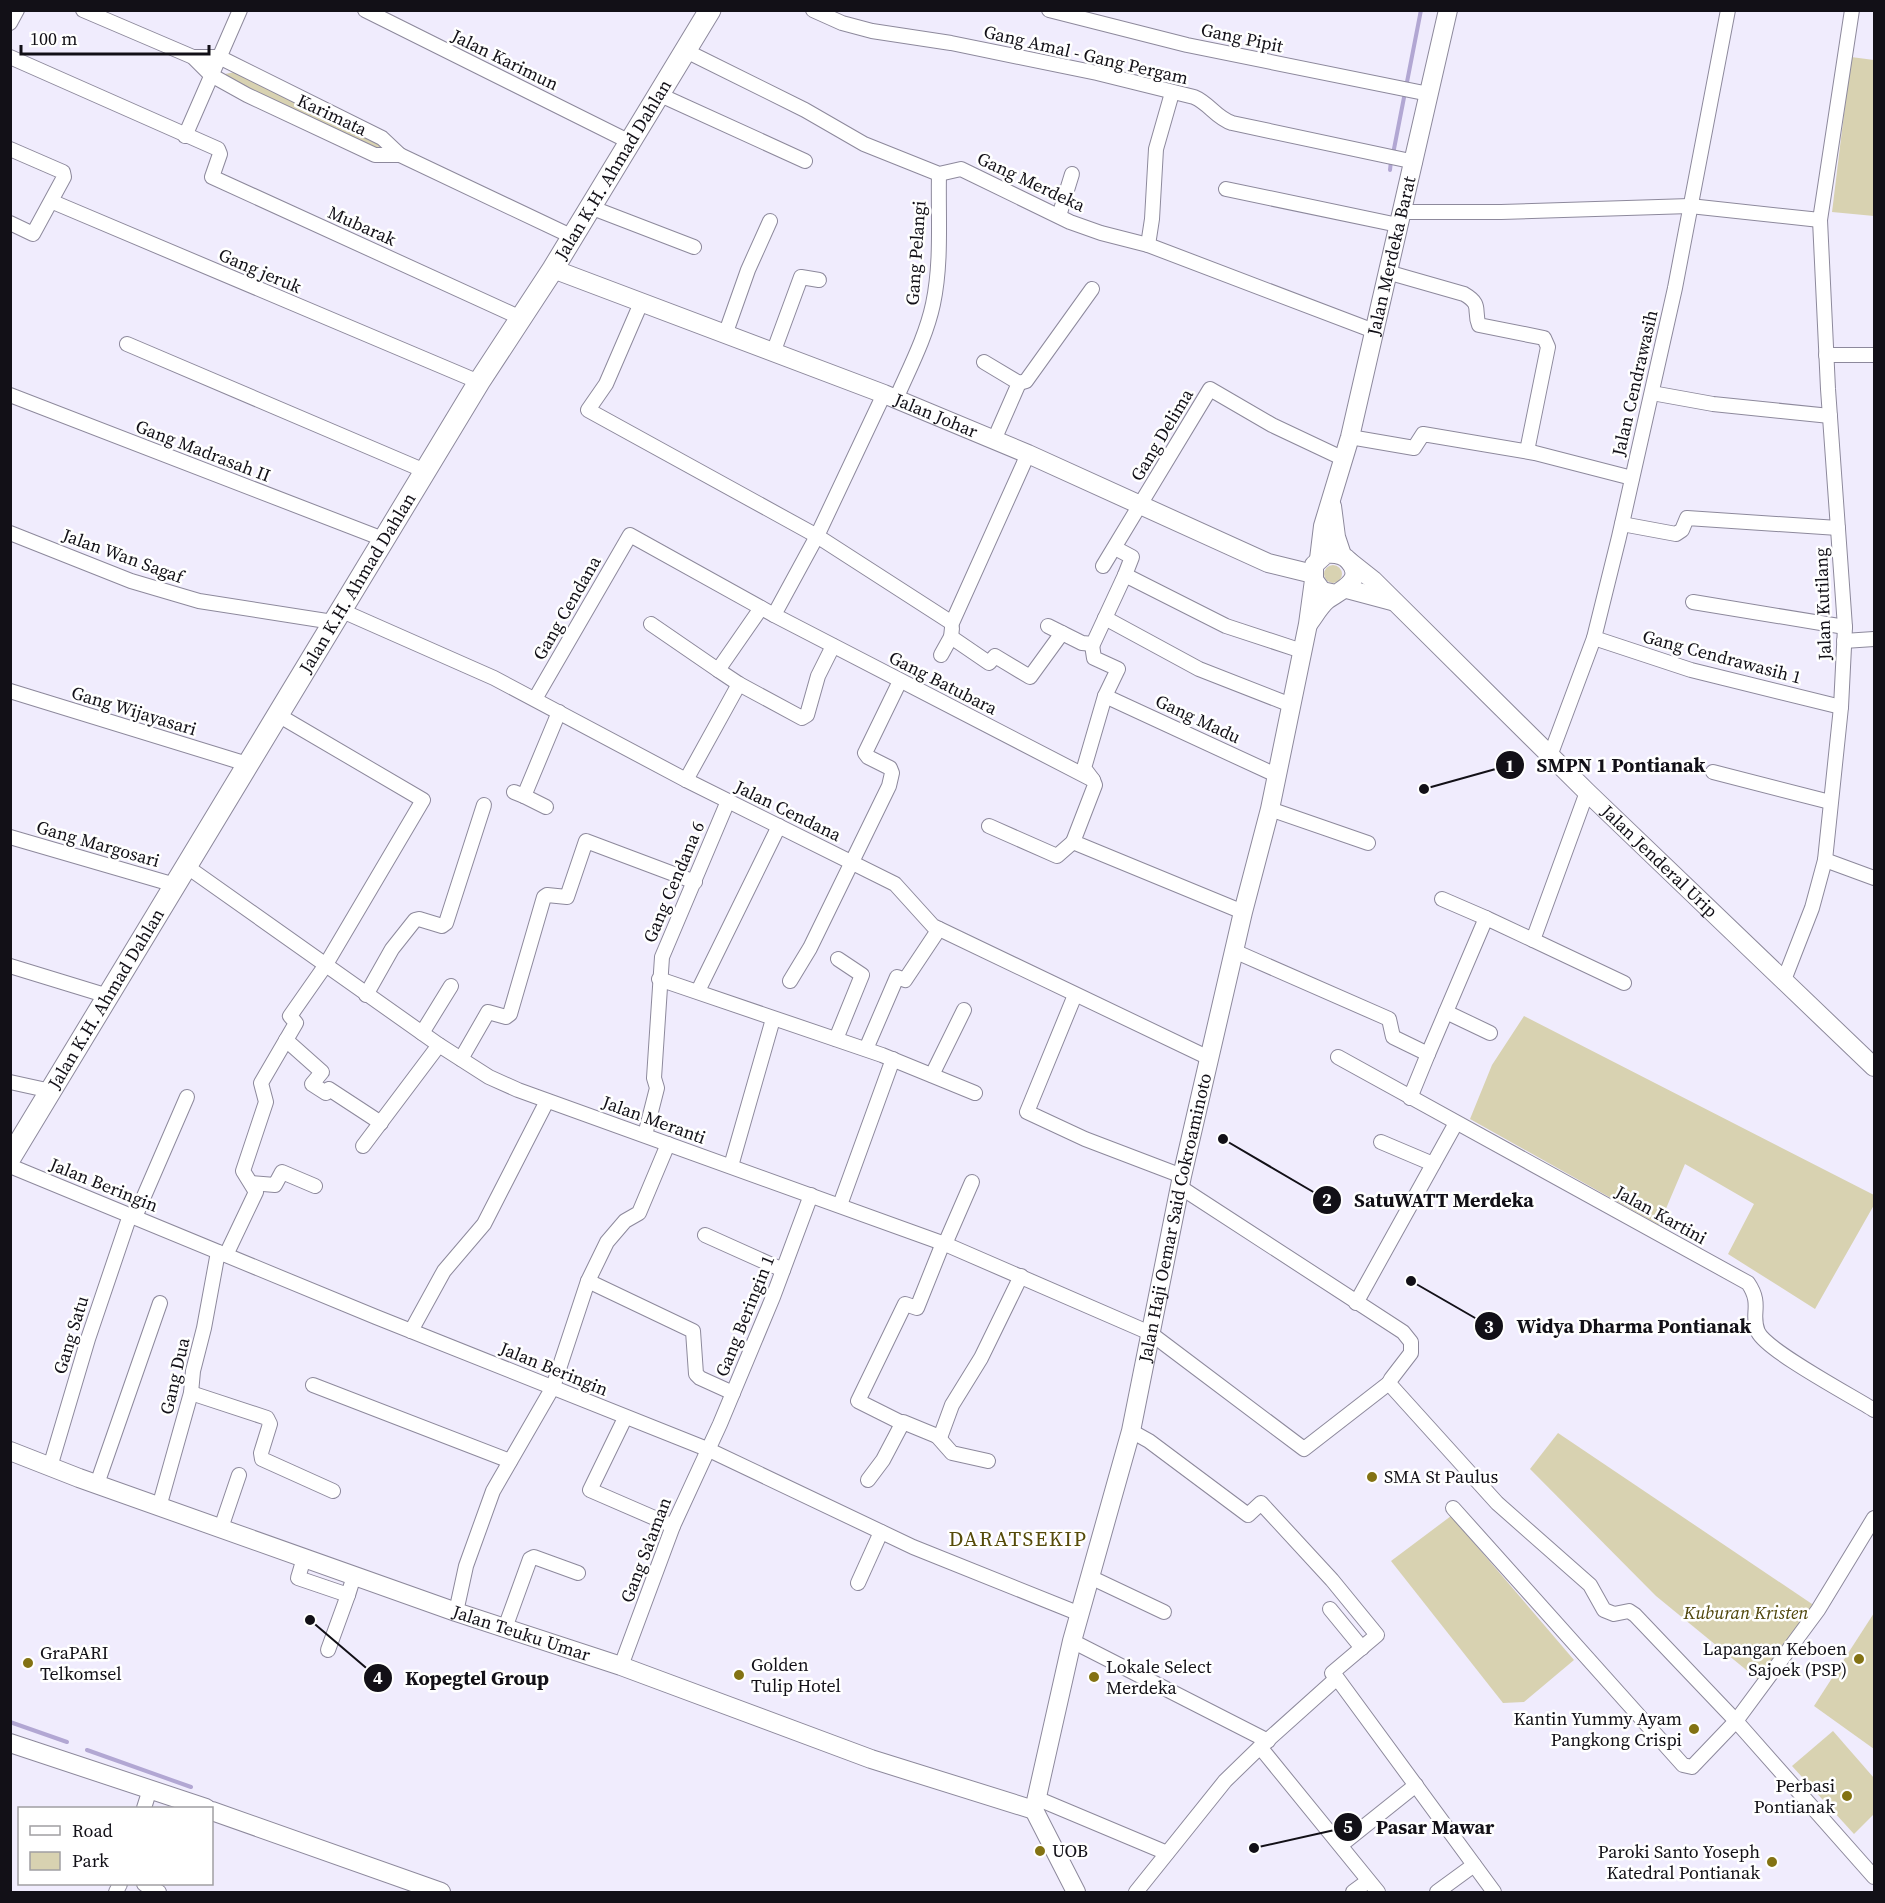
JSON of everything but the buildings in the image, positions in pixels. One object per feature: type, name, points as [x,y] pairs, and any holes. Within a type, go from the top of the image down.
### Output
[{"type":"main road","name":"Jalan K.H. Ahmad Dahlan","points":[[10,1158],[383,539],[479,382],[573,237],[710,10]]},
{"type":"street","points":[[10,23],[17,10]]},
{"type":"street","name":"Karimata","points":[[83,10],[193,57],[210,75],[375,155],[400,155],[573,237]]},
{"type":"street","points":[[10,57],[185,136],[240,10]]},
{"type":"street","name":"Jalan Karimun","points":[[365,10],[630,142]]},
{"type":"street","name":"Gang Amal - Gang Pergam","points":[[813,10],[842,23],[872,31],[951,43],[1097,73],[1200,100],[1217,117],[1232,123],[1406,160]]},
{"type":"street","name":"Gang Pipit","points":[[1049,10],[1187,45],[1424,94]]},
{"type":"street","name":"Jalan Merdeka Barat","points":[[1315,571],[1323,526],[1350,437],[1401,219],[1406,160],[1448,10]]},
{"type":"street","name":"Jalan Cendrawasih","points":[[1550,756],[1594,638],[1622,524],[1652,393],[1728,10]]},
{"type":"street","name":"Jalan Kutilang","points":[[1784,980],[1812,908],[1825,860],[1841,707],[1844,634],[1826,355],[1820,220],[1852,10]]},
{"type":"street","name":"Gang Merdeka","points":[[684,50],[820,118],[852,139],[939,174],[961,169],[1059,216],[1101,233],[1148,245],[1374,331]]},
{"type":"street","points":[[193,57],[219,57],[382,138],[400,155]]},
{"type":"street","points":[[1148,245],[1152,219],[1156,149],[1172,93]]},
{"type":"street","points":[[658,94],[805,161]]},
{"type":"street","name":"Mubarak","points":[[185,136],[218,149],[220,154],[211,177],[522,318]]},
{"type":"street","points":[[10,149],[63,172],[64,177],[53,202],[48,205],[33,234],[10,223]]},
{"type":"street","name":"Gang Pelangi","points":[[890,397],[928,322],[933,303],[937,276],[939,174]]},
{"type":"street","points":[[1059,216],[1072,174]]},
{"type":"street","points":[[1226,189],[1401,219],[1501,212],[1690,206],[1820,220]]},
{"type":"street","name":"Gang jeruk","points":[[53,202],[479,382]]},
{"type":"street","points":[[590,207],[694,247]]},
{"type":"street","points":[[725,335],[747,270],[770,222]]},
{"type":"street","name":"Jalan Johar","points":[[553,269],[890,397],[1028,453],[1268,563],[1315,571]]},
{"type":"street","points":[[1387,272],[1464,294],[1473,300],[1479,312],[1479,325],[1544,338],[1548,347],[1527,452]]},
{"type":"street","points":[[773,353],[801,277],[819,280]]},
{"type":"street","points":[[984,362],[1019,383],[1026,381],[1092,289]]},
{"type":"street","points":[[641,303],[606,384],[588,410],[817,536],[951,630],[989,663],[994,656],[1030,677],[1062,633]]},
{"type":"street","points":[[127,344],[425,471]]},
{"type":"street","points":[[1826,355],[1875,355]]},
{"type":"street","points":[[994,440],[1019,383]]},
{"type":"street","name":"Gang Delima","points":[[1103,567],[1210,389],[1272,425],[1344,459]]},
{"type":"street","points":[[1652,393],[1713,404],[1830,416]]},
{"type":"street","name":"Gang Madrasah II","points":[[10,395],[383,539]]},
{"type":"street","points":[[774,615],[890,397]]},
{"type":"street","points":[[1350,437],[1414,448],[1423,434],[1527,452],[1632,478]]},
{"type":"street","points":[[941,655],[1028,453]]},
{"type":"street","points":[[1308,624],[1320,607],[1342,591],[1353,575],[1336,537],[1332,501]]},
{"type":"street","points":[[1622,524],[1676,534],[1682,530],[1687,518],[1838,528]]},
{"type":"street","name":"Jalan Wan Sagaf","points":[[10,533],[131,581],[199,601],[337,616]]},
{"type":"street","name":"Gang Batubara","points":[[630,535],[760,608],[1093,780]]},
{"type":"street","name":"Gang Cendana","points":[[534,699],[630,535]]},
{"type":"street","points":[[989,826],[1057,856],[1073,842],[1095,785],[1084,768],[1105,696],[1118,669],[1094,658],[1092,645],[1132,556],[1115,548]]},
{"type":"street","points":[[1346,558],[1334,553],[1315,571],[1322,591],[1342,591],[1396,603]]},
{"type":"street","name":"Jalan Jenderal Urip","points":[[1346,558],[1396,603],[1587,792],[1875,1067]]},
{"type":"street","name":"Jalan Haji Oemar Said Cokroaminoto","points":[[1035,1804],[1072,1641],[1131,1431],[1181,1182],[1243,912],[1270,809],[1308,624],[1315,571]]},
{"type":"street","points":[[1125,575],[1226,626],[1302,651]]},
{"type":"street","points":[[1693,602],[1875,639]]},
{"type":"street","points":[[718,670],[760,608]]},
{"type":"street","name":"Jalan Cendana","points":[[337,616],[494,678],[686,780],[895,884],[915,903],[927,920],[939,929],[1209,1058]]},
{"type":"street","points":[[1105,618],[1199,669],[1291,705]]},
{"type":"street","points":[[651,624],[739,684],[800,718],[804,718],[818,676],[833,646]]},
{"type":"street","points":[[1048,626],[1092,645]]},
{"type":"street","name":"Gang Cendrawasih 1","points":[[1594,638],[1691,670],[1841,707]]},
{"type":"street","points":[[790,981],[810,948],[889,786],[890,768],[868,757],[865,753],[900,681]]},
{"type":"street","points":[[686,780],[739,684]]},
{"type":"street","name":"Gang Wijayasari","points":[[10,691],[247,764]]},
{"type":"street","name":"Gang Madu","points":[[1105,696],[1276,775]]},
{"type":"street","points":[[546,807],[519,794],[559,712]]},
{"type":"street","points":[[278,716],[423,800],[325,966],[290,1016],[297,1023],[261,1083],[266,1102],[243,1172],[251,1183],[275,1185],[282,1172],[315,1186]]},
{"type":"street","points":[[1713,772],[1830,802]]},
{"type":"street","points":[[1533,940],[1587,792]]},
{"type":"street","name":"Gang Cendana 6","points":[[645,1135],[657,1086],[654,1078],[662,957],[728,801]]},
{"type":"street","points":[[366,995],[392,949],[415,920],[419,919],[442,926],[446,923],[484,805]]},
{"type":"street","points":[[1270,809],[1368,843]]},
{"type":"street","points":[[698,991],[779,826]]},
{"type":"street","name":"Gang Margosari","points":[[10,837],[175,885]]},
{"type":"street","points":[[460,1059],[488,1012],[506,1017],[510,1014],[544,897],[547,895],[567,897],[586,841],[695,882]]},
{"type":"street","points":[[1073,842],[1243,912]]},
{"type":"street","points":[[1825,860],[1875,878]]},
{"type":"street","name":"Jalan Meranti","points":[[186,866],[366,995],[489,1077],[548,1101],[944,1243],[1150,1333],[1304,1449],[1389,1383]]},
{"type":"street","points":[[1442,899],[1624,983]]},
{"type":"street","points":[[1410,1098],[1486,918]]},
{"type":"street","points":[[866,1049],[897,977],[905,980],[939,929]]},
{"type":"street","points":[[1234,951],[1386,1017],[1390,1022],[1393,1037],[1428,1054]]},
{"type":"street","points":[[836,1040],[862,975],[846,959]]},
{"type":"street","points":[[10,966],[108,996]]},
{"type":"street","points":[[659,979],[866,1049],[975,1093]]},
{"type":"street","points":[[422,1033],[451,986]]},
{"type":"street","points":[[1075,995],[1027,1112],[1181,1182],[1356,1303],[1402,1332],[1411,1342],[1410,1353],[1389,1383],[1497,1503],[1590,1585],[1604,1610],[1614,1614],[1629,1611],[1635,1615],[1736,1721],[1875,1877]]},
{"type":"street","points":[[932,1075],[964,1010]]},
{"type":"street","points":[[1446,1012],[1490,1033]]},
{"type":"street","points":[[731,1166],[773,1019]]},
{"type":"street","points":[[286,1040],[322,1072],[312,1084],[326,1093],[328,1089],[381,1123]]},
{"type":"street","points":[[363,1146],[439,1045]]},
{"type":"street","name":"Jalan Kartini","points":[[1338,1058],[1748,1283],[1757,1296],[1758,1331],[1765,1342],[1875,1410]]},
{"type":"street","points":[[840,1205],[893,1059]]},
{"type":"street","points":[[10,1082],[51,1091]]},
{"type":"street","name":"Gang Satu","points":[[50,1467],[87,1339],[133,1216],[187,1097]]},
{"type":"street","points":[[411,1331],[444,1271],[484,1224],[548,1101]]},
{"type":"street","points":[[1356,1303],[1456,1123]]},
{"type":"street","points":[[1381,1142],[1433,1164]]},
{"type":"street","points":[[456,1612],[466,1566],[480,1525],[510,1461],[553,1387],[588,1281],[608,1242],[626,1221],[639,1213],[668,1144]]},
{"type":"street","name":"Jalan Beringin","points":[[10,1166],[625,1418],[707,1449],[881,1532],[1080,1614]]},
{"type":"street","points":[[972,1182],[917,1308],[905,1304],[858,1401],[902,1423],[908,1422],[937,1436],[952,1453],[988,1461]]},
{"type":"street","name":"Gang Dua","points":[[159,1507],[191,1393],[191,1378],[222,1254],[256,1192],[251,1183]]},
{"type":"street","name":"Gang Beringin 1","points":[[707,1449],[733,1393],[811,1195]]},
{"type":"street","points":[[705,1235],[783,1270]]},
{"type":"street","points":[[937,1436],[941,1435],[952,1405],[981,1358],[1021,1276]]},
{"type":"street","points":[[588,1281],[692,1330],[695,1335],[696,1374],[733,1393]]},
{"type":"street","points":[[96,1484],[160,1303]]},
{"type":"street","points":[[313,1385],[510,1461]]},
{"type":"street","points":[[191,1393],[267,1418],[270,1424],[261,1453],[262,1459],[333,1491]]},
{"type":"street","points":[[625,1418],[590,1490],[673,1526]]},
{"type":"street","points":[[868,1480],[883,1460],[902,1423]]},
{"type":"street","points":[[1131,1431],[1149,1441],[1248,1515],[1261,1503],[1332,1580],[1377,1635],[1225,1781],[1136,1893]]},
{"type":"street","name":"Gang Sa'aman","points":[[621,1666],[673,1526],[707,1449]]},
{"type":"street","name":"Jalan Teuku Umar","points":[[10,1451],[159,1507],[456,1612],[621,1666],[871,1759],[1035,1804]]},
{"type":"street","points":[[221,1528],[239,1475]]},
{"type":"street","points":[[1453,1508],[1683,1765],[1692,1767],[1736,1721],[1818,1610],[1875,1518]]},
{"type":"street","points":[[858,1583],[881,1532]]},
{"type":"street","points":[[506,1628],[530,1559],[534,1557],[578,1573]]},
{"type":"street","points":[[304,1558],[298,1578],[348,1595]]},
{"type":"street","points":[[328,1650],[354,1576]]},
{"type":"street","points":[[1090,1577],[1164,1612]]},
{"type":"street","points":[[1330,1609],[1362,1648]]},
{"type":"street","points":[[1072,1641],[1185,1696],[1264,1744],[1378,1893]]},
{"type":"street","points":[[1334,1676],[1494,1893]]},
{"type":"street","points":[[10,1743],[200,1807]]},
{"type":"street","points":[[1341,1845],[1416,1785]]},
{"type":"street","points":[[145,1807],[150,1789]]},
{"type":"street","points":[[1035,1804],[1167,1853]]},
{"type":"street","points":[[1035,1804],[1076,1893]]},
{"type":"street","points":[[213,1810],[441,1893]]},
{"type":"street","points":[[1437,1893],[1474,1865]]},
{"type":"street","points":[[1353,1893],[1368,1881]]},
{"type":"green space","points":[[1851,57],[1874,60],[1874,216],[1832,212]]},
{"type":"green space","points":[[235,72],[378,139],[387,149],[374,150],[229,83],[225,74]]},
{"type":"green space","points":[[1329,565],[1337,565],[1342,570],[1340,581],[1329,583],[1324,578],[1324,570]]},
{"type":"green space","points":[[1524,1016],[1874,1195],[1874,1205],[1815,1309],[1728,1254],[1754,1204],[1685,1164],[1659,1225],[1470,1119],[1492,1065]]},
{"type":"green space","name":"Kuburan Kristen","points":[[1558,1433],[1815,1606],[1761,1682],[1656,1596],[1530,1469]]},
{"type":"green space","points":[[1451,1516],[1574,1660],[1524,1702],[1503,1703],[1391,1561]]},
{"type":"green space","name":"Lapangan Keboen Sajoek (PSP)","points":[[1874,1613],[1874,1749],[1814,1706]]},
{"type":"green space","name":"Perbasi Pontianak","points":[[1833,1731],[1874,1778],[1874,1814],[1854,1834],[1792,1766]]},
{"type":"waterway","points":[[1393,154],[1421,10]]},
{"type":"waterway","points":[[1390,170],[1391,161]]},
{"type":"waterway","points":[[10,1722],[67,1742]]},
{"type":"waterway","points":[[87,1750],[191,1787]]},
{"type":"place","name":"SMPN 1 Pontianak","points":[[1424,789]]},
{"type":"place","name":"SatuWATT Merdeka","points":[[1223,1139]]},
{"type":"place","name":"Widya Dharma Pontianak","points":[[1411,1281]]},
{"type":"place","name":"SMA St Paulus","points":[[1372,1477]]},
{"type":"place","name":"Kopegtel Group","points":[[310,1620]]},
{"type":"place","name":"Lapangan Keboen Sajoek (PSP)","points":[[1859,1659]]},
{"type":"place","name":"GraPARI Telkomsel","points":[[28,1663]]},
{"type":"place","name":"Golden Tulip Hotel","points":[[739,1675]]},
{"type":"place","name":"Lokale Select Merdeka","points":[[1094,1677]]},
{"type":"place","name":"Kantin Yummy Ayam Pangkong Crispi","points":[[1694,1729]]},
{"type":"place","name":"Perbasi Pontianak","points":[[1847,1796]]},
{"type":"place","name":"Pasar Mawar","points":[[1254,1848]]},
{"type":"place","name":"UOB","points":[[1040,1851]]},
{"type":"place","name":"Paroki Santo Yoseph Katedral Pontianak","points":[[1772,1862]]},
{"type":"district","name":"DARATSEKIP","points":[[1018,1539]]}]
